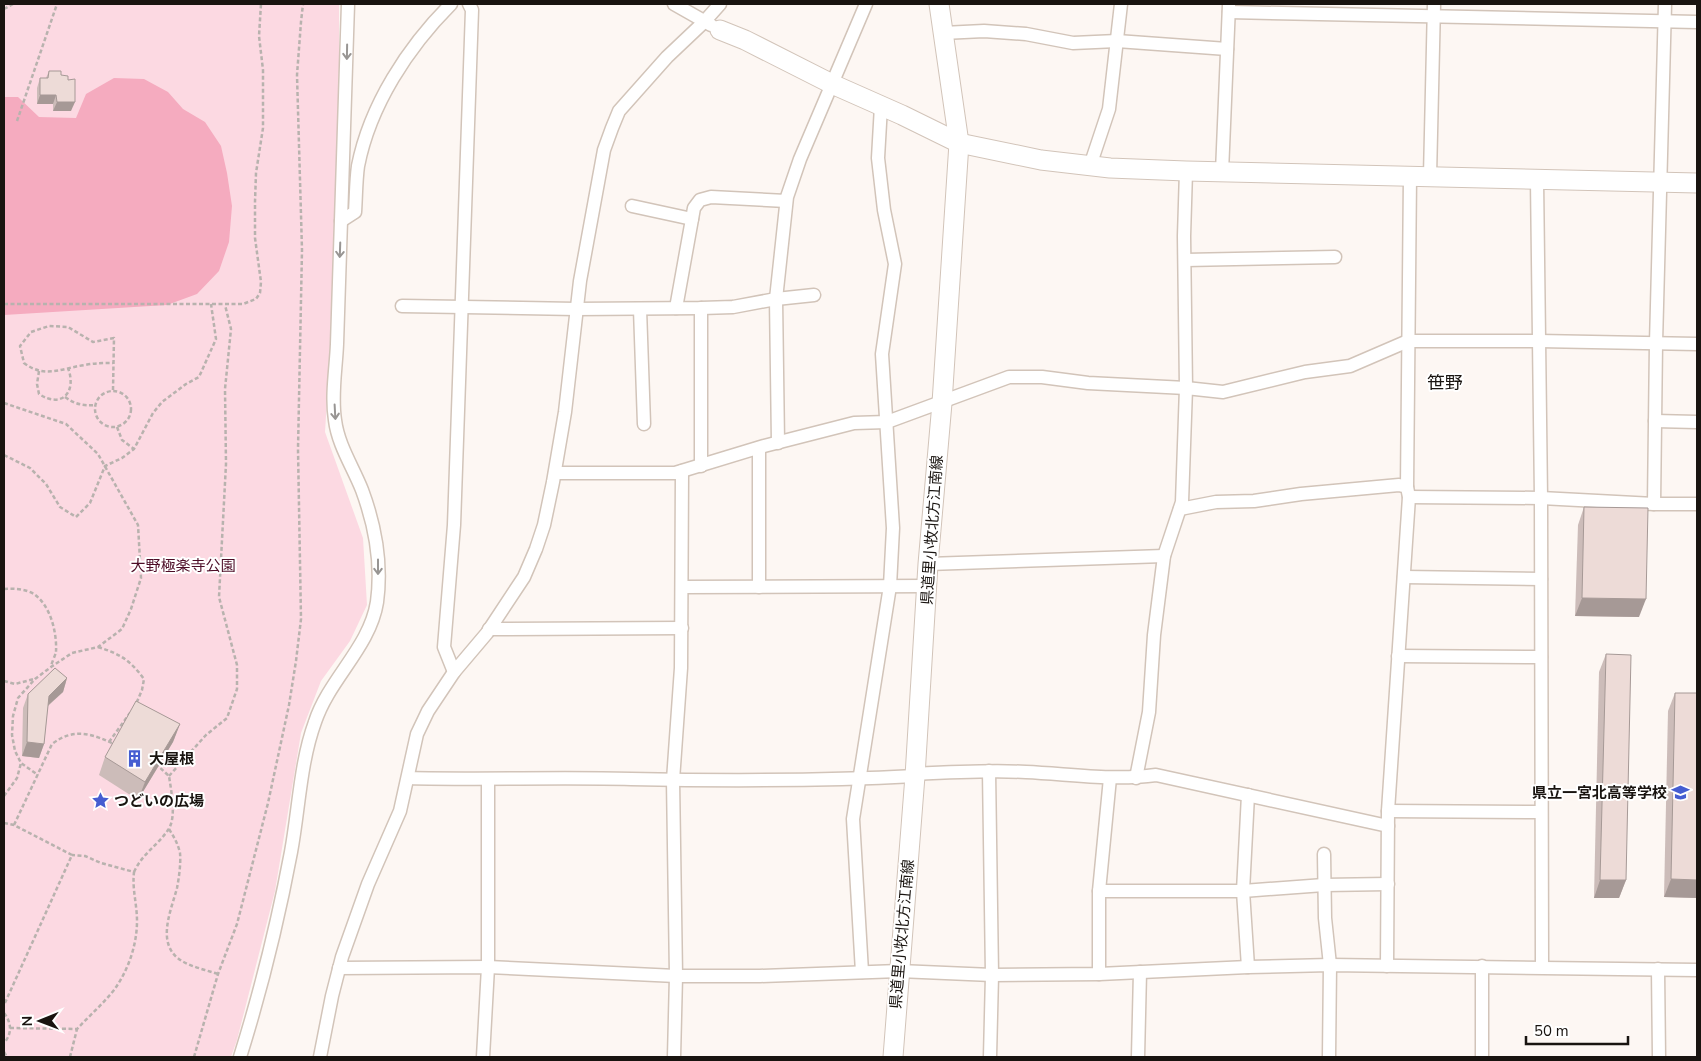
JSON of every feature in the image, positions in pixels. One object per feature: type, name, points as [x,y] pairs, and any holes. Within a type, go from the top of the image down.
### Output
[{"type":"main road","name":"県道里小牧北方江南線","points":[[892,1057],[915,775],[928,564],[942,403],[959,143],[939,4]]},
{"type":"main road","points":[[712,26],[959,143],[1041,160],[1110,168],[1186,172],[1697,182]]},
{"type":"street","points":[[240,1057],[260,990],[281,903],[308,746],[314,722],[325,697],[360,645],[371,622],[377,602],[378,561],[375,535],[362,491],[340,442],[335,420],[334,397],[348,4]]},
{"type":"street","points":[[341,221],[355,212],[358,166],[372,119],[389,84],[411,50],[435,20],[451,4]]},
{"type":"street","points":[[454,672],[444,648],[454,525],[463,306],[472,10],[469,4]]},
{"type":"street","points":[[674,4],[712,26]]},
{"type":"street","points":[[320,1057],[339,968],[368,884],[400,811],[417,734],[428,711],[454,672],[489,629],[524,578],[544,525],[555,473],[564,412],[580,281],[604,150],[618,111],[684,40],[712,26],[720,4]]},
{"type":"street","points":[[778,443],[776,299],[786,202],[800,159],[866,4]]},
{"type":"street","points":[[1090,166],[1109,109],[1121,4]]},
{"type":"street","points":[[1430,176],[1434,4]]},
{"type":"street","points":[[1654,504],[1656,344],[1665,4]]},
{"type":"street","points":[[1222,172],[1229,8],[1434,17],[1697,22]]},
{"type":"street","points":[[943,33],[984,31],[1026,34],[1073,43],[1117,41],[1227,48]]},
{"type":"street","points":[[862,972],[853,819],[890,586],[893,528],[889,492],[887,422],[882,354],[895,264],[884,210],[878,158],[881,106]]},
{"type":"street","points":[[1136,778],[1149,712],[1154,635],[1164,556],[1182,502],[1186,388],[1184,260],[1186,172]]},
{"type":"street","points":[[1387,966],[1388,811],[1408,492],[1410,176]]},
{"type":"street","points":[[1537,180],[1541,498],[1542,967]]},
{"type":"street","points":[[676,308],[694,208],[700,200],[711,197],[786,202]]},
{"type":"street","points":[[632,206],[692,219]]},
{"type":"street","points":[[1184,260],[1335,257]]},
{"type":"street","points":[[402,306],[576,309],[701,308],[733,307],[776,299],[814,295]]},
{"type":"street","points":[[701,308],[701,466]]},
{"type":"street","points":[[640,309],[644,424]]},
{"type":"street","points":[[555,473],[675,473],[854,423],[887,422],[1009,377],[1042,377],[1088,383],[1186,388],[1223,392],[1305,372],[1350,366],[1408,341],[1697,344]]},
{"type":"street","points":[[1655,421],[1697,422]]},
{"type":"street","points":[[759,448],[759,586]]},
{"type":"street","points":[[674,1057],[676,976],[673,780],[681,668],[682,471]]},
{"type":"street","points":[[1180,509],[1216,502],[1254,502],[1310,493],[1399,485],[1408,492],[1654,504],[1697,504]]},
{"type":"street","points":[[928,564],[1164,556]]},
{"type":"street","points":[[1404,577],[1541,579]]},
{"type":"street","points":[[682,587],[927,586]]},
{"type":"street","points":[[489,629],[682,628]]},
{"type":"street","points":[[1398,656],[1541,657]]},
{"type":"street","points":[[408,778],[488,780],[859,779],[989,770],[1110,778],[1136,778],[1156,774],[1388,826]]},
{"type":"street","points":[[989,770],[992,975],[990,1057]]},
{"type":"street","points":[[1099,974],[1099,891],[1110,778]]},
{"type":"street","points":[[482,1057],[488,967],[488,780]]},
{"type":"street","points":[[1248,795],[1243,891],[1248,967]]},
{"type":"street","points":[[1388,811],[1542,812]]},
{"type":"street","points":[[1324,854],[1325,918],[1330,965],[1329,1057]]},
{"type":"street","points":[[1099,891],[1243,891],[1324,885],[1388,884]]},
{"type":"street","points":[[339,968],[488,967],[676,976],[760,976],[899,971],[992,975],[1099,974],[1330,965],[1697,970]]},
{"type":"street","points":[[1482,966],[1482,1057]]},
{"type":"street","points":[[1658,969],[1659,1057]]},
{"type":"street","points":[[1138,1057],[1140,972]]},
{"type":"path","points":[[4,9],[13,4]]},
{"type":"path","points":[[17,121],[57,4]]},
{"type":"path","points":[[4,304],[243,304],[256,298],[260,293],[255,238],[255,202],[256,173],[263,128],[264,70],[260,36],[262,4]]},
{"type":"path","points":[[194,1057],[218,974],[237,924],[268,803],[289,705],[301,618],[298,449],[302,250],[297,75],[300,22],[304,4]]},
{"type":"path","points":[[4,455],[30,468],[46,484],[60,507],[76,517],[90,503],[105,466],[122,458],[134,449],[153,413],[162,402],[199,377],[216,339],[211,304]]},
{"type":"path","points":[[169,776],[206,735],[227,718],[237,689],[237,665],[219,597],[226,464],[226,389],[231,329],[225,304]]},
{"type":"path","points":[[113,363],[92,364],[53,372],[39,371],[24,363],[20,346],[31,332],[49,326],[68,327],[92,342],[114,338],[113,390]]},
{"type":"path","points":[[39,371],[37,384],[39,394],[46,399],[55,400],[65,397],[70,392],[71,382],[68,368]]},
{"type":"path","points":[[113,390],[124,394],[131,404],[130,415],[123,424],[111,427],[100,422],[96,417],[95,406],[101,395],[113,390]]},
{"type":"path","points":[[65,397],[78,404],[95,406]]},
{"type":"path","points":[[4,403],[66,424],[98,454],[138,525],[141,578],[122,629],[98,647],[72,653],[50,667],[35,679],[18,698],[12,716],[12,735],[15,751],[21,763],[38,775]]},
{"type":"path","points":[[117,427],[122,440],[134,449]]},
{"type":"path","points":[[4,589],[15,588],[33,593],[42,601],[49,613],[55,636],[56,653],[50,667]]},
{"type":"path","points":[[98,647],[118,653],[134,666],[144,678],[136,705],[120,724],[109,742]]},
{"type":"path","points":[[4,681],[15,684],[35,679]]},
{"type":"path","points":[[14,825],[52,744],[59,738],[70,734],[86,733],[117,746]]},
{"type":"path","points":[[70,1057],[77,1029],[115,988],[131,954],[137,930],[133,891],[134,872],[139,862],[169,829],[172,822],[169,776],[158,766],[150,762]]},
{"type":"path","points":[[4,796],[17,778],[21,763]]},
{"type":"path","points":[[4,823],[14,825],[72,855],[85,856],[101,863],[134,872]]},
{"type":"path","points":[[169,829],[177,841],[180,855],[177,886],[167,921],[166,936],[170,950],[181,961],[218,974]]},
{"type":"path","points":[[4,1005],[72,855]]},
{"type":"path","points":[[4,1013],[9,1021],[10,1028],[8,1038],[4,1043]]},
{"type":"path","points":[[10,1028],[77,1029]]},
{"type":"path","points":[[4,1052],[7,1057]]},
{"type":"green space","name":"大野極楽寺公園","points":[[4,4],[339,4],[339,70],[331,337],[325,432],[363,538],[367,605],[350,641],[321,681],[301,733],[275,891],[231,1057],[4,1057]]},
{"type":"shaded area","points":[[114,78],[144,79],[168,92],[183,109],[205,122],[221,146],[232,206],[229,242],[219,271],[197,294],[167,305],[4,315],[4,97],[18,97],[39,117],[76,118],[86,94]]},
{"type":"building","points":[[49,71],[61,71],[61,75],[68,76],[68,80],[75,79],[75,102],[57,102],[56,95],[40,95],[40,78],[48,78]]},
{"type":"building","points":[[1584,507],[1648,508],[1646,599],[1582,598]]},
{"type":"building","points":[[1606,654],[1631,655],[1626,880],[1600,880]]},
{"type":"building","points":[[55,668],[67,678],[49,696],[44,744],[27,742],[28,694]]},
{"type":"building","points":[[1675,693],[1697,693],[1697,880],[1671,879]]},
{"type":"building","name":"大屋根","points":[[136,701],[180,724],[145,782],[105,757]]},
{"type":"place","name":"大屋根","points":[[135,759]]},
{"type":"place","name":"県立一宮北高等学校","points":[[1681,793]]},
{"type":"place","name":"つどいの広場","points":[[100,801]]},
{"type":"district","name":"笹野","points":[[1445,383]]}]
